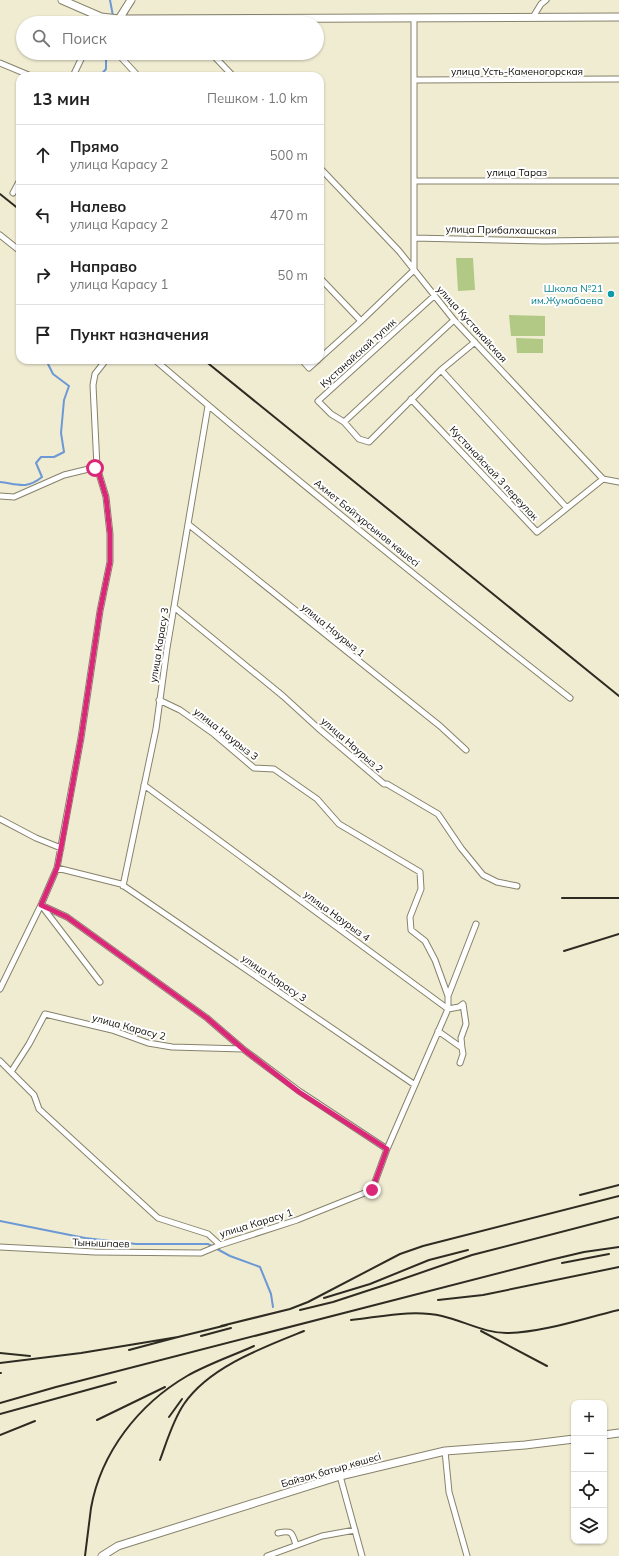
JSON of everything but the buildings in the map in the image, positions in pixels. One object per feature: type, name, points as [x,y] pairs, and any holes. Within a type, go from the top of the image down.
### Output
[{"type":"street","points":[[62,0],[92,16]]},
{"type":"street","points":[[121,16],[130,0]]},
{"type":"street","points":[[533,17],[541,4],[546,0]]},
{"type":"street","points":[[324,19],[619,17]]},
{"type":"street","points":[[324,354],[414,270],[414,18]]},
{"type":"street","points":[[75,72],[81,60]]},
{"type":"street","points":[[124,60],[135,72]]},
{"type":"street","points":[[218,60],[229,72]]},
{"type":"street","points":[[0,63],[21,72]]},
{"type":"street","name":"улица Усть-Каменогорская","points":[[415,80],[619,79]]},
{"type":"street","name":"улица Кустанайская","points":[[324,172],[399,251],[454,320],[603,479]]},
{"type":"street","name":"улица Тараз","points":[[415,181],[619,181]]},
{"type":"street","points":[[13,193],[16,187]]},
{"type":"street","points":[[0,235],[16,248]]},
{"type":"street","name":"улица Прибалхашская","points":[[414,238],[544,241],[619,240]]},
{"type":"street","points":[[324,282],[361,321]]},
{"type":"street","name":"Кустанайскай тупик","points":[[434,296],[318,402],[331,414],[344,422],[359,439],[369,442],[382,431],[441,370],[475,342]]},
{"type":"street","points":[[344,422],[454,320]]},
{"type":"street","points":[[0,989],[41,905],[57,868],[82,730],[100,611],[110,562],[110,534],[106,497],[97,467],[93,385],[95,374],[103,364]]},
{"type":"street","name":"Ахмет Байтұрсынов көшесі","points":[[159,364],[208,406],[570,698]]},
{"type":"street","points":[[306,364],[309,368],[314,364]]},
{"type":"street","points":[[441,370],[567,508]]},
{"type":"street","name":"Кустанайскай 3 переулок","points":[[411,400],[537,532],[603,479]]},
{"type":"street","name":"улица Карасу 3","points":[[123,886],[156,729],[159,700],[208,406]]},
{"type":"street","points":[[0,496],[14,497],[64,474],[97,467]]},
{"type":"street","points":[[603,479],[619,482]]},
{"type":"street","name":"улица Наурыз 1","points":[[188,524],[440,726],[466,750]]},
{"type":"street","name":"улица Наурыз 2","points":[[174,607],[283,696],[384,784],[387,784],[438,814],[460,848],[483,875],[497,882],[517,886]]},
{"type":"street","name":"улица Наурыз 3","points":[[159,700],[180,710],[214,734],[254,768],[274,768],[317,799],[339,824],[420,872],[421,889],[410,917],[411,930],[425,941],[435,960],[448,996]]},
{"type":"street","name":"улица Наурыз 4","points":[[144,785],[448,1008]]},
{"type":"street","points":[[0,819],[36,838],[61,848]]},
{"type":"street","name":"улица Карасу 3","points":[[57,868],[123,886],[415,1085]]},
{"type":"street","points":[[41,905],[100,982]]},
{"type":"street","points":[[41,905],[67,917],[207,1018],[243,1049],[299,1092],[387,1149]]},
{"type":"street","points":[[460,1063],[463,1054],[461,1038],[466,1024],[463,1004],[459,1007],[448,1008],[448,996],[476,924]]},
{"type":"street","name":"улица Карасу 1","points":[[0,1061],[34,1095],[39,1110],[158,1218],[208,1234],[220,1245],[297,1220],[372,1190],[387,1149],[448,1008]]},
{"type":"street","name":"улица Карасу 2","points":[[11,1072],[29,1044],[45,1014],[112,1030],[156,1044],[172,1047],[243,1049]]},
{"type":"street","points":[[438,1031],[462,1048]]},
{"type":"street","name":"Тынышпаев","points":[[0,1247],[95,1252],[201,1253],[220,1245]]},
{"type":"street","points":[[607,1435],[619,1433]]},
{"type":"street","name":"Байзақ батыр көшесі","points":[[102,1556],[118,1546],[340,1476],[445,1451],[525,1445],[571,1439]]},
{"type":"street","points":[[445,1451],[449,1492],[467,1556]]},
{"type":"street","points":[[340,1476],[362,1556]]},
{"type":"street","points":[[267,1556],[322,1536],[355,1530]]},
{"type":"street","points":[[278,1533],[287,1531],[291,1533],[296,1545]]},
{"type":"green space","points":[[456,258],[473,258],[475,290],[458,291]]},
{"type":"green space","points":[[509,315],[545,316],[545,336],[511,336]]},
{"type":"green space","points":[[516,338],[543,339],[543,353],[517,353]]},
{"type":"waterway","points":[[110,0],[113,16]]},
{"type":"waterway","points":[[103,72],[106,69],[106,60]]},
{"type":"waterway","points":[[0,482],[17,485],[31,484],[42,477],[36,463],[41,457],[54,457],[64,452],[61,433],[64,400],[69,386],[53,374],[48,364]]},
{"type":"waterway","points":[[0,1221],[85,1238],[136,1244],[208,1244],[230,1256],[260,1267],[271,1294],[273,1307]]},
{"type":"railway","points":[[0,194],[16,207]]},
{"type":"railway","points":[[209,364],[619,696]]},
{"type":"railway","points":[[562,898],[619,898]]},
{"type":"railway","points":[[564,951],[619,934]]},
{"type":"railway","points":[[580,1195],[619,1185]]},
{"type":"railway","points":[[221,1326],[290,1309],[308,1302],[400,1254],[423,1246],[619,1196]]},
{"type":"railway","points":[[300,1310],[333,1302],[472,1255],[619,1217]]},
{"type":"railway","points":[[0,1403],[56,1387],[550,1260],[584,1252],[619,1247]]},
{"type":"railway","points":[[324,1298],[370,1284],[429,1260],[468,1250]]},
{"type":"railway","points":[[562,1263],[609,1254]]},
{"type":"railway","points":[[438,1300],[483,1295],[619,1267]]},
{"type":"railway","points":[[351,1320],[396,1314],[420,1313],[442,1316],[475,1327],[500,1333],[509,1333],[536,1330],[619,1310]]},
{"type":"railway","points":[[178,1337],[227,1325]]},
{"type":"railway","points":[[201,1336],[231,1328]]},
{"type":"railway","points":[[160,1460],[170,1431],[180,1410],[195,1391],[208,1379],[222,1369],[255,1351],[304,1331]]},
{"type":"railway","points":[[481,1331],[547,1366]]},
{"type":"railway","points":[[0,1363],[81,1353],[178,1337],[129,1350]]},
{"type":"railway","points":[[85,1556],[91,1508],[96,1487],[103,1468],[113,1449],[138,1415],[170,1387],[187,1376],[254,1346]]},
{"type":"railway","points":[[0,1353],[30,1356]]},
{"type":"railway","points":[[0,1414],[116,1382]]},
{"type":"railway","points":[[97,1420],[165,1387]]},
{"type":"railway","points":[[169,1417],[182,1399]]},
{"type":"railway","points":[[0,1435],[35,1421]]},
{"type":"place","name":"Школа №21 им.Жумабаева","points":[[611,294]]},
{"type":"route","points":[[95,468],[97,467],[106,497],[110,534],[110,562],[100,611],[81,738],[57,868],[41,905],[67,917],[207,1018],[243,1049],[299,1092],[387,1149],[372,1190]]}]
